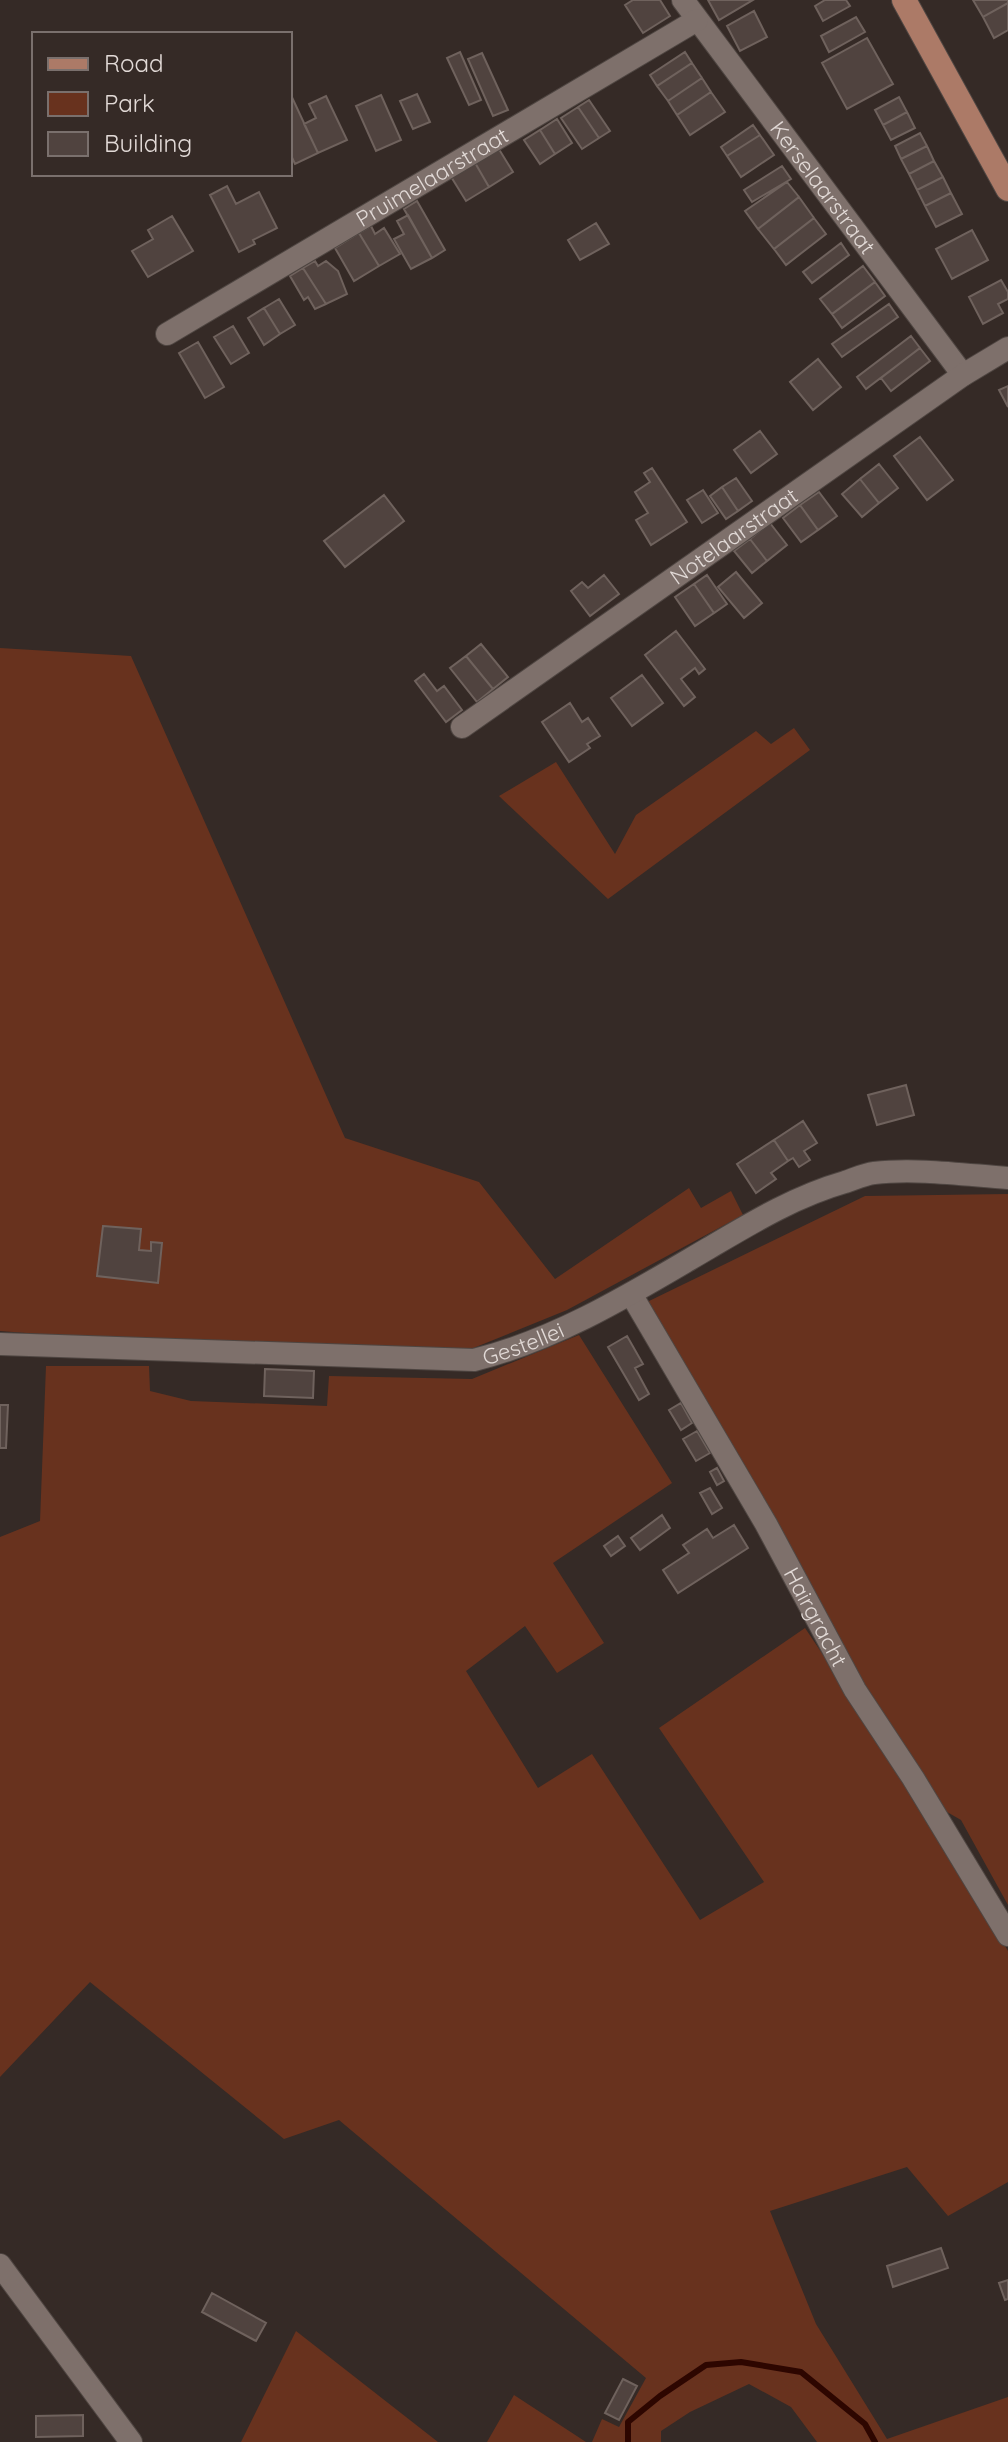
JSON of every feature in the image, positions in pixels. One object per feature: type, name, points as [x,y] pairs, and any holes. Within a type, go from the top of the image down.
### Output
[{"type":"main road","points":[[904,0],[1008,189]]},
{"type":"street","name":"Kerselaarstraat","points":[[683,0],[963,375]]},
{"type":"street","name":"Pruimelaarstraat","points":[[167,334],[697,20]]},
{"type":"street","name":"Notelaarstraat","points":[[462,727],[963,375],[1008,348]]},
{"type":"street","name":"Gestellei","points":[[0,1344],[474,1360],[544,1338],[631,1294],[758,1218],[814,1191],[873,1173],[942,1173],[1008,1178]]},
{"type":"street","name":"Hairgracht","points":[[631,1294],[766,1524],[855,1690],[913,1778],[1008,1935]]},
{"type":"street","points":[[0,2265],[131,2442]]},
{"type":"green space","points":[[0,648],[131,656],[345,1138],[479,1182],[555,1279],[689,1188],[701,1208],[731,1191],[743,1215],[567,1310],[471,1349],[157,1343],[0,1331]]},
{"type":"green space","points":[[794,728],[810,750],[608,899],[499,796],[556,762],[615,854],[636,815],[756,731],[771,744]]},
{"type":"green space","points":[[1008,1194],[1008,1905],[961,1820],[919,1796],[1008,1951],[1008,2182],[948,2216],[907,2167],[770,2211],[816,2324],[887,2439],[1008,2397],[1008,2442],[817,2442],[791,2407],[749,2384],[690,2412],[661,2431],[661,2442],[592,2442],[602,2419],[619,2427],[646,2378],[339,2120],[284,2139],[90,1982],[0,2077],[0,1537],[40,1521],[46,1366],[149,1366],[150,1391],[191,1401],[327,1406],[329,1376],[472,1379],[579,1335],[672,1483],[553,1563],[604,1643],[557,1673],[525,1626],[466,1671],[538,1788],[592,1754],[700,1920],[764,1882],[659,1728],[805,1628],[910,1784],[647,1302],[865,1196]]},
{"type":"green space","points":[[296,2331],[438,2442],[241,2442]]},
{"type":"green space","points":[[514,2395],[586,2442],[487,2442]]},
{"type":"building","points":[[633,0],[660,0],[670,16],[643,33],[625,5]]},
{"type":"building","points":[[708,0],[753,0],[719,20]]},
{"type":"building","points":[[825,0],[846,0],[850,6],[823,21],[815,6]]},
{"type":"building","points":[[973,0],[1008,0],[1008,3],[983,17]]},
{"type":"building","points":[[1008,3],[1008,30],[994,38],[983,17]]},
{"type":"building","points":[[754,11],[767,37],[740,51],[727,26]]},
{"type":"building","points":[[856,17],[865,32],[829,52],[821,36]]},
{"type":"building","points":[[867,38],[893,84],[847,109],[822,63]]},
{"type":"building","points":[[460,52],[481,100],[469,105],[447,58]]},
{"type":"building","points":[[685,52],[692,63],[657,86],[650,75]]},
{"type":"building","points":[[482,53],[508,110],[493,116],[468,59]]},
{"type":"building","points":[[692,63],[702,78],[668,101],[657,86]]},
{"type":"building","points":[[702,78],[711,92],[677,115],[668,101]]},
{"type":"building","points":[[711,92],[725,112],[690,135],[677,115]]},
{"type":"building","points":[[417,94],[430,122],[413,129],[400,101]]},
{"type":"building","points":[[381,95],[401,140],[376,151],[356,106]]},
{"type":"building","points":[[326,96],[347,140],[318,153],[304,124],[316,118],[309,104]]},
{"type":"building","points":[[292,97],[318,153],[295,164],[292,157]]},
{"type":"building","points":[[899,97],[907,112],[883,125],[875,110]]},
{"type":"building","points":[[589,100],[610,131],[599,138],[578,107]]},
{"type":"building","points":[[578,107],[599,138],[582,149],[561,118]]},
{"type":"building","points":[[907,112],[915,128],[891,140],[883,125]]},
{"type":"building","points":[[557,119],[572,143],[555,154],[540,130]]},
{"type":"building","points":[[753,125],[760,135],[727,156],[721,147]]},
{"type":"building","points":[[540,130],[555,154],[540,164],[524,140]]},
{"type":"building","points":[[920,133],[927,146],[901,159],[895,146]]},
{"type":"building","points":[[760,135],[774,155],[741,177],[727,156]]},
{"type":"building","points":[[497,146],[513,172],[489,187],[474,161]]},
{"type":"building","points":[[927,146],[934,161],[909,174],[901,159]]},
{"type":"building","points":[[474,161],[489,187],[466,201],[450,175]]},
{"type":"building","points":[[934,161],[943,177],[917,190],[909,174]]},
{"type":"building","points":[[782,166],[791,179],[752,202],[744,190]]},
{"type":"building","points":[[943,177],[951,193],[925,206],[917,190]]},
{"type":"building","points":[[787,182],[799,197],[758,229],[745,211]]},
{"type":"building","points":[[227,186],[236,204],[259,192],[277,228],[253,240],[255,244],[239,252],[210,195]]},
{"type":"building","points":[[951,193],[962,214],[936,227],[925,206]]},
{"type":"building","points":[[799,197],[814,218],[774,249],[758,229]]},
{"type":"building","points":[[417,201],[445,250],[432,258],[404,209]]},
{"type":"building","points":[[408,215],[432,258],[411,269],[394,239],[404,234],[397,221]]},
{"type":"building","points":[[172,216],[193,251],[148,277],[132,251],[153,239],[148,230]]},
{"type":"building","points":[[814,218],[826,234],[786,265],[774,249]]},
{"type":"building","points":[[596,223],[609,244],[580,260],[568,240]]},
{"type":"building","points":[[371,226],[375,234],[384,228],[400,254],[379,266],[359,233]]},
{"type":"building","points":[[972,230],[988,260],[952,279],[936,249]]},
{"type":"building","points":[[359,233],[379,266],[354,281],[335,248]]},
{"type":"building","points":[[841,243],[849,255],[812,283],[803,272]]},
{"type":"building","points":[[315,261],[318,266],[326,261],[338,271],[347,294],[326,304],[303,268]]},
{"type":"building","points":[[863,266],[875,282],[832,314],[820,299]]},
{"type":"building","points":[[303,268],[326,304],[315,309],[308,297],[304,300],[290,276]]},
{"type":"building","points":[[1001,280],[1008,292],[1008,299],[998,304],[1003,313],[983,324],[969,297]]},
{"type":"building","points":[[875,282],[885,296],[842,328],[832,314]]},
{"type":"building","points":[[279,299],[295,325],[280,334],[264,308]]},
{"type":"building","points":[[889,304],[898,317],[842,357],[832,344]]},
{"type":"building","points":[[264,308],[280,334],[264,345],[248,318]]},
{"type":"building","points":[[233,326],[249,353],[231,364],[214,337]]},
{"type":"building","points":[[911,336],[920,348],[866,389],[857,377]]},
{"type":"building","points":[[198,342],[224,387],[205,398],[179,353]]},
{"type":"building","points":[[920,348],[930,361],[891,391],[881,378]]},
{"type":"building","points":[[818,359],[841,387],[813,410],[790,382]]},
{"type":"building","points":[[1008,386],[1008,407],[999,390]]},
{"type":"building","points":[[760,431],[777,454],[751,473],[734,450]]},
{"type":"building","points":[[920,437],[953,480],[927,500],[894,456]]},
{"type":"building","points":[[879,464],[898,488],[879,503],[860,479]]},
{"type":"building","points":[[652,468],[687,522],[651,545],[636,520],[648,513],[635,492],[650,482],[644,473]]},
{"type":"building","points":[[736,478],[752,501],[738,511],[722,487]]},
{"type":"building","points":[[860,479],[879,503],[862,517],[842,494]]},
{"type":"building","points":[[722,487],[738,511],[726,519],[710,496]]},
{"type":"building","points":[[703,490],[718,513],[702,523],[687,500]]},
{"type":"building","points":[[819,492],[837,516],[818,530],[800,505]]},
{"type":"building","points":[[384,495],[404,521],[345,567],[324,541]]},
{"type":"building","points":[[800,505],[818,530],[801,542],[783,518]]},
{"type":"building","points":[[770,523],[787,545],[767,561],[750,539]]},
{"type":"building","points":[[750,539],[767,561],[752,573],[734,551]]},
{"type":"building","points":[[736,572],[762,603],[744,618],[718,587]]},
{"type":"building","points":[[604,575],[619,594],[590,616],[571,591],[582,582],[588,588]]},
{"type":"building","points":[[707,575],[727,604],[714,613],[694,584]]},
{"type":"building","points":[[694,584],[714,613],[695,626],[675,597]]},
{"type":"building","points":[[676,631],[705,669],[699,674],[695,668],[681,679],[695,697],[684,706],[645,655]]},
{"type":"building","points":[[481,644],[508,677],[493,689],[466,656]]},
{"type":"building","points":[[466,656],[493,689],[477,702],[450,668]]},
{"type":"building","points":[[424,674],[437,691],[444,686],[462,710],[446,722],[415,681]]},
{"type":"building","points":[[642,675],[663,703],[632,726],[611,698]]},
{"type":"building","points":[[570,703],[582,722],[588,718],[600,736],[587,744],[590,748],[569,762],[542,722]]},
{"type":"building","points":[[906,1085],[914,1115],[877,1125],[868,1095]]},
{"type":"building","points":[[803,1121],[817,1143],[804,1151],[810,1160],[799,1167],[793,1158],[788,1161],[774,1140]]},
{"type":"building","points":[[774,1140],[788,1161],[771,1173],[776,1179],[756,1193],[737,1164]]},
{"type":"building","points":[[103,1226],[141,1229],[139,1250],[151,1251],[151,1242],[162,1243],[158,1283],[97,1276]]},
{"type":"building","points":[[627,1336],[643,1364],[635,1368],[649,1394],[639,1400],[608,1347]]},
{"type":"building","points":[[265,1369],[314,1371],[313,1398],[264,1396]]},
{"type":"building","points":[[681,1403],[692,1423],[681,1430],[669,1410]]},
{"type":"building","points":[[0,1405],[8,1405],[6,1448],[0,1448]]},
{"type":"building","points":[[697,1431],[710,1453],[696,1461],[683,1439]]},
{"type":"building","points":[[717,1468],[724,1481],[717,1485],[710,1472]]},
{"type":"building","points":[[710,1488],[722,1508],[712,1514],[700,1493]]},
{"type":"building","points":[[662,1515],[670,1528],[640,1550],[631,1538]]},
{"type":"building","points":[[734,1525],[748,1548],[678,1593],[663,1570],[689,1553],[683,1545],[707,1529],[713,1538]]},
{"type":"building","points":[[618,1536],[625,1546],[611,1556],[604,1546]]},
{"type":"building","points":[[941,2248],[948,2268],[893,2287],[887,2266]]},
{"type":"building","points":[[1008,2280],[1008,2299],[1005,2300],[999,2283]]},
{"type":"building","points":[[212,2293],[266,2323],[256,2341],[202,2312]]},
{"type":"building","points":[[623,2379],[637,2386],[619,2420],[605,2413]]},
{"type":"building","points":[[83,2415],[83,2436],[36,2437],[36,2416]]},
{"type":"waterway","points":[[628,2442],[628,2422],[660,2396],[706,2365],[741,2362],[801,2372],[865,2424],[875,2442]]}]
